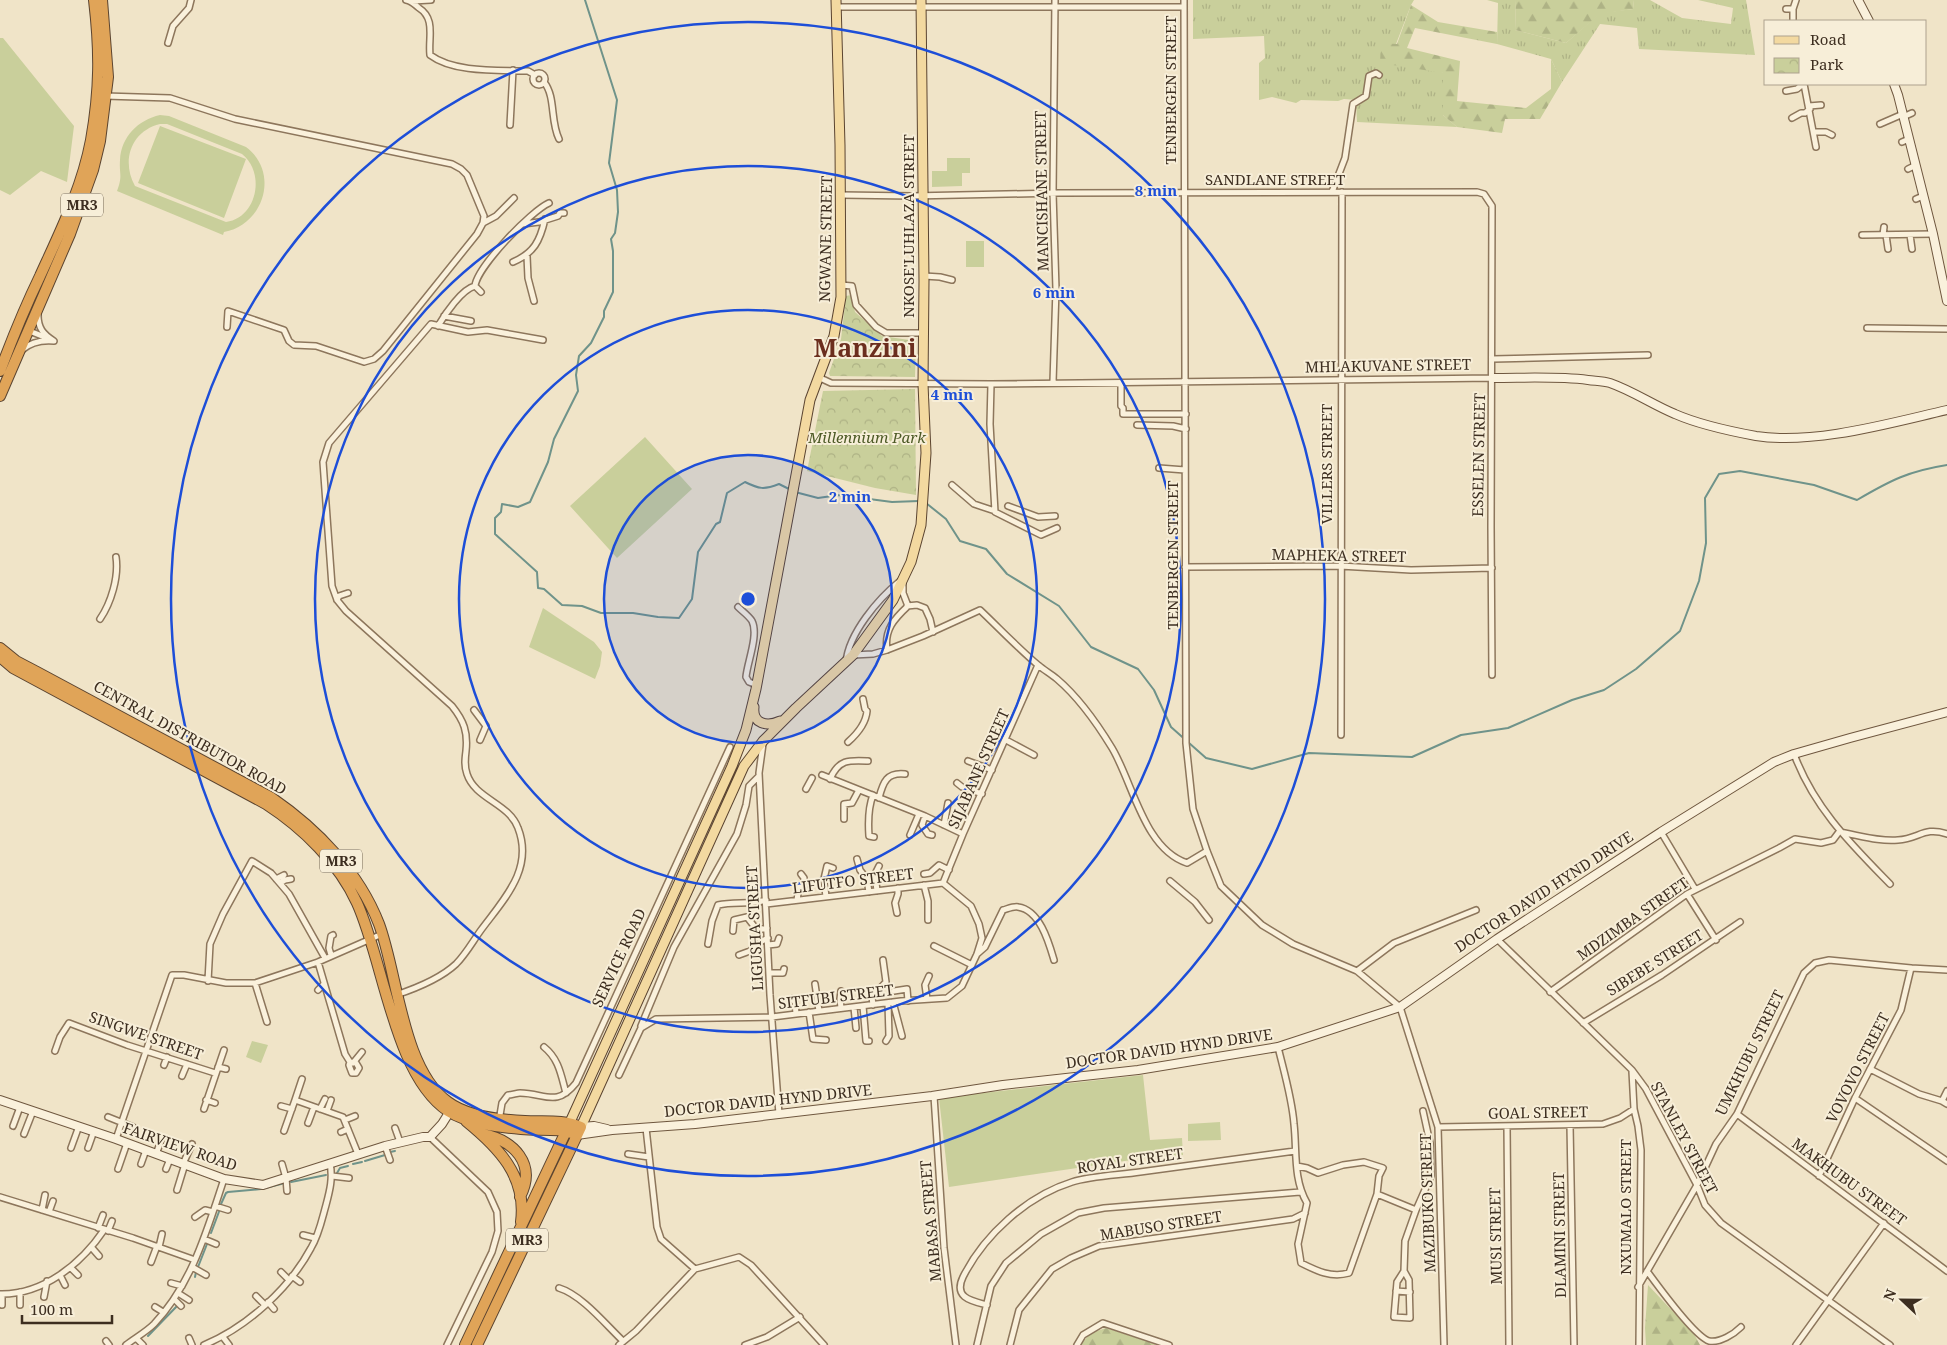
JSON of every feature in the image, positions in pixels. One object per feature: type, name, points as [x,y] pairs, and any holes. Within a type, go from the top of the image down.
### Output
[{"type":"highway","name":"MR3","points":[[0,396],[50,281],[88,186],[100,141],[102,96],[94,0]]},
{"type":"highway","name":"MR3","points":[[0,371],[18,325],[60,233],[85,166],[108,62],[102,0]]},
{"type":"highway","name":"CENTRAL DISTRIBUTOR ROAD","points":[[0,648],[16,661],[245,783],[291,811],[321,838],[348,869],[370,904],[382,934],[393,996]]},
{"type":"highway","name":"CENTRAL DISTRIBUTOR ROAD","points":[[0,657],[13,668],[242,790],[285,816],[316,845],[341,876],[358,904],[418,1062],[426,1079],[451,1109],[464,1119],[499,1122],[523,1121],[568,1126],[579,1131]]},
{"type":"highway","name":"CENTRAL DISTRIBUTOR ROAD","points":[[451,1109],[469,1112],[499,1122]]},
{"type":"highway","points":[[464,1119],[500,1151],[511,1169],[520,1197],[520,1229]]},
{"type":"highway","name":"MR3","points":[[465,1345],[568,1126]]},
{"type":"highway","name":"MR3","points":[[477,1345],[579,1131]]},
{"type":"highway","points":[[482,1134],[495,1136],[510,1145],[520,1156],[526,1167],[526,1181],[520,1197]]},
{"type":"main road","points":[[1858,0],[1869,16]]},
{"type":"main road","name":"NKOSE'LUHLAZA STREET","points":[[796,708],[853,655],[893,600],[911,562],[921,525],[926,452],[923,384],[924,276],[921,3]]},
{"type":"main road","name":"NGWANE STREET","points":[[756,687],[810,400],[834,336],[841,297],[841,195],[836,4]]},
{"type":"main road","points":[[1898,87],[1909,140],[1912,167],[1924,184],[1919,198],[1933,234],[1947,301]]},
{"type":"main road","name":"MHLAKUVANE STREET","points":[[1493,378],[1566,378],[1609,383],[1635,393],[1676,415],[1718,428],[1758,436],[1792,437],[1823,435],[1858,430],[1947,410]]},
{"type":"main road","points":[[756,687],[753,711],[754,716],[761,724],[769,726],[779,722],[796,708]]},
{"type":"main road","points":[[568,1126],[732,766],[746,730],[756,687]]},
{"type":"main road","points":[[579,1131],[744,766],[763,741],[796,708]]},
{"type":"main road","name":"DOCTOR DAVID HYND DRIVE","points":[[579,1131],[594,1126],[612,1130],[646,1128],[934,1096],[1003,1085],[1138,1070],[1278,1047],[1400,1007],[1497,939],[1660,832],[1774,762],[1794,754],[1947,712]]},
{"type":"main road","name":"FAIRVIEW ROAD","points":[[0,1100],[94,1131],[224,1179],[263,1186],[358,1154],[423,1136],[430,1137]]},
{"type":"main road","points":[[430,1137],[442,1124],[451,1109]]},
{"type":"street","points":[[168,42],[173,26],[192,0]]},
{"type":"street","points":[[406,0],[431,0]]},
{"type":"street","name":"MANCISHANE STREET","points":[[1053,382],[1056,289],[1053,193],[1055,0]]},
{"type":"street","name":"TENBERGEN STREET","points":[[1184,0],[1186,700],[1187,760],[1193,808],[1207,851],[1222,886],[1262,925],[1293,944],[1357,971],[1400,1007]]},
{"type":"street","points":[[1793,20],[1793,9],[1796,0]]},
{"type":"street","points":[[412,1],[425,12],[431,25],[430,55],[440,62],[477,69],[528,71],[534,75],[533,78],[536,83],[542,84],[544,82],[549,89],[552,118],[559,139]]},
{"type":"street","points":[[836,4],[921,3],[1055,7],[1184,7]]},
{"type":"street","points":[[1786,8],[1793,9]]},
{"type":"street","points":[[510,125],[513,70]]},
{"type":"street","points":[[1332,192],[1345,158],[1353,104],[1368,96],[1369,76],[1376,73],[1379,75]]},
{"type":"street","points":[[1786,91],[1797,90],[1803,85]]},
{"type":"street","points":[[1804,85],[1810,107],[1816,147]]},
{"type":"street","points":[[102,96],[170,98],[235,120],[452,164],[467,174],[484,216],[483,223],[472,242],[383,351],[374,359],[364,362],[316,346],[294,345],[289,341],[284,330],[228,311],[227,327]]},
{"type":"street","points":[[1792,118],[1805,113],[1810,107],[1821,105]]},
{"type":"street","points":[[1880,124],[1912,113]]},
{"type":"street","points":[[1814,132],[1826,132],[1832,135]]},
{"type":"street","name":"VILLERS STREET","points":[[1341,736],[1340,380],[1342,192]]},
{"type":"street","name":"SANDLANE STREET","points":[[841,195],[1477,192],[1484,194],[1492,206]]},
{"type":"street","points":[[483,223],[496,216],[514,198]]},
{"type":"street","points":[[475,286],[476,279],[481,271],[519,227],[549,202]]},
{"type":"street","name":"ESSELEN STREET","points":[[1492,206],[1492,675]]},
{"type":"street","points":[[519,227],[526,223],[539,222],[564,213]]},
{"type":"street","points":[[534,301],[528,278],[528,256],[538,238],[545,219]]},
{"type":"street","points":[[1884,227],[1888,249]]},
{"type":"street","points":[[1862,235],[1933,234]]},
{"type":"street","points":[[1910,235],[1912,249]]},
{"type":"street","points":[[513,262],[528,256]]},
{"type":"street","points":[[924,276],[952,280]]},
{"type":"street","points":[[50,281],[38,314],[38,321],[42,332],[54,341]]},
{"type":"street","points":[[841,285],[852,286],[856,305],[876,327],[886,333],[924,333]]},
{"type":"street","points":[[475,286],[481,292]]},
{"type":"street","points":[[438,326],[464,292],[470,287],[475,286]]},
{"type":"street","points":[[444,316],[472,321]]},
{"type":"street","points":[[393,996],[438,978],[457,963],[516,882],[524,853],[518,827],[514,821],[504,808],[480,792],[467,775],[464,763],[467,740],[466,728],[462,718],[452,706],[346,611],[337,600],[332,586],[328,546],[324,454],[329,443],[431,324],[468,332],[487,330],[543,340]]},
{"type":"street","points":[[18,325],[54,341]]},
{"type":"street","points":[[1867,328],[1947,329]]},
{"type":"street","points":[[20,351],[30,344],[54,341]]},
{"type":"street","points":[[1493,359],[1648,355]]},
{"type":"street","name":"MHLAKUVANE STREET","points":[[818,376],[831,383],[923,384],[1493,378]]},
{"type":"street","points":[[1122,383],[1121,406],[1123,414],[1186,414]]},
{"type":"street","points":[[990,384],[994,511]]},
{"type":"street","points":[[1137,425],[1173,426],[1186,429]]},
{"type":"street","points":[[1159,468],[1185,470]]},
{"type":"street","points":[[952,485],[974,504],[994,511],[1041,535],[1057,528]]},
{"type":"street","points":[[1008,506],[1038,518],[1055,516]]},
{"type":"street","points":[[100,619],[104,614],[114,584],[116,557]]},
{"type":"street","name":"MAPHEKA STREET","points":[[1185,567],[1340,566],[1411,570],[1492,568]]},
{"type":"street","points":[[903,578],[903,593],[907,606]]},
{"type":"street","points":[[846,662],[847,653],[861,625],[903,578]]},
{"type":"street","points":[[337,600],[340,596],[348,593]]},
{"type":"street","points":[[887,650],[887,631],[907,606],[917,605],[925,608],[933,632]]},
{"type":"street","points":[[738,607],[752,622],[754,633],[746,677],[756,687]]},
{"type":"street","points":[[853,655],[873,654],[887,650],[933,632],[980,610],[1038,665],[1057,679],[1080,704],[1112,748],[1147,823],[1159,844],[1176,859],[1187,863],[1207,851]]},
{"type":"street","name":"SIJABANE STREET","points":[[943,883],[1038,665]]},
{"type":"street","points":[[848,742],[867,716],[863,699]]},
{"type":"street","points":[[474,710],[486,726],[480,740]]},
{"type":"street","points":[[1006,740],[1034,755]]},
{"type":"street","name":"LIGUSHA STREET","points":[[763,741],[759,776],[778,1114]]},
{"type":"street","name":"SERVICE ROAD","points":[[566,1093],[576,1083],[730,747]]},
{"type":"street","points":[[1794,754],[1801,772],[1839,832],[1890,884]]},
{"type":"street","points":[[830,779],[835,769],[842,763],[853,760],[868,761]]},
{"type":"street","points":[[968,761],[992,770]]},
{"type":"street","points":[[874,837],[870,836],[868,828],[870,803],[890,775],[896,773],[905,774]]},
{"type":"street","points":[[822,775],[944,824],[963,834]]},
{"type":"street","points":[[619,1075],[674,947],[736,834],[746,805],[749,786],[759,776]]},
{"type":"street","points":[[806,789],[812,778]]},
{"type":"street","points":[[957,783],[962,787],[982,794]]},
{"type":"street","points":[[844,819],[844,804],[852,803],[859,790]]},
{"type":"street","points":[[944,824],[948,804]]},
{"type":"street","points":[[922,815],[922,825],[928,834],[932,835]]},
{"type":"street","points":[[910,835],[922,815]]},
{"type":"street","points":[[1839,832],[1897,841],[1913,838],[1931,830],[1947,834]]},
{"type":"street","points":[[1660,832],[1695,889]]},
{"type":"street","name":"MDZIMBA STREET","points":[[1550,992],[1695,889],[1795,839],[1821,843],[1833,840],[1839,832]]},
{"type":"street","points":[[857,859],[860,870],[867,879],[870,892]]},
{"type":"street","points":[[208,981],[210,944],[223,914],[252,861],[271,873],[289,894],[325,958]]},
{"type":"street","points":[[924,874],[930,873],[939,865],[949,870]]},
{"type":"street","points":[[826,897],[826,871],[828,866],[833,868]]},
{"type":"street","points":[[877,891],[876,874],[879,866]]},
{"type":"street","points":[[797,900],[800,887],[804,886],[804,878],[801,874]]},
{"type":"street","points":[[278,881],[284,875]]},
{"type":"street","points":[[278,881],[291,879]]},
{"type":"street","points":[[1170,881],[1195,902],[1209,920]]},
{"type":"street","name":"SITFUBI STREET","points":[[640,1028],[656,1019],[772,1017],[874,1004],[947,998],[956,993],[962,986],[977,954],[982,938],[979,924],[971,906],[943,883]]},
{"type":"street","name":"LIFUTFO STREET","points":[[708,944],[714,912],[718,905],[729,902],[751,903],[797,900],[943,883]]},
{"type":"street","points":[[924,885],[928,901],[928,920]]},
{"type":"street","points":[[897,913],[895,902],[898,888]]},
{"type":"street","points":[[1687,894],[1716,940]]},
{"type":"street","points":[[977,954],[985,947],[1003,910],[1018,907],[1027,910],[1041,924],[1054,960]]},
{"type":"street","points":[[1357,971],[1394,943],[1476,910]]},
{"type":"street","points":[[733,931],[734,920],[743,917],[746,917],[757,930],[767,928]]},
{"type":"street","name":"SIBEBE STREET","points":[[1583,1023],[1662,975],[1740,922]]},
{"type":"street","points":[[116,1139],[172,975],[184,975],[226,983],[255,983],[318,962],[382,934]]},
{"type":"street","points":[[331,955],[329,942],[333,935]]},
{"type":"street","points":[[739,954],[750,951],[758,943],[768,938]]},
{"type":"street","points":[[768,945],[777,944],[779,938]]},
{"type":"street","name":"STANLEY STREET","points":[[1497,939],[1632,1070],[1646,1089],[1705,1205],[1721,1222],[1890,1345]]},
{"type":"street","points":[[934,946],[972,965]]},
{"type":"street","points":[[874,1004],[872,997],[886,982],[883,960]]},
{"type":"street","name":"UMKHUBU STREET","points":[[1638,1287],[1696,1185],[1716,1144],[1737,1114],[1804,973],[1815,963],[1828,960],[1911,968]]},
{"type":"street","points":[[318,962],[345,1054],[352,1063],[362,1052]]},
{"type":"street","points":[[1911,968],[1947,970]]},
{"type":"street","name":"VOVOVO STREET","points":[[1819,1176],[1855,1098],[1901,1010],[1911,968]]},
{"type":"street","points":[[770,973],[783,973],[784,969]]},
{"type":"street","points":[[927,1000],[924,985],[928,976]]},
{"type":"street","points":[[255,983],[267,1022]]},
{"type":"street","points":[[318,990],[324,984]]},
{"type":"street","points":[[815,984],[819,1011]]},
{"type":"street","points":[[894,990],[907,989],[908,1001]]},
{"type":"street","points":[[841,991],[841,1008]]},
{"type":"street","points":[[792,999],[795,1002],[796,1014]]},
{"type":"street","points":[[891,1003],[902,1036]]},
{"type":"street","points":[[886,1041],[889,1036],[891,1003]]},
{"type":"street","points":[[863,1006],[866,1041],[870,1041]]},
{"type":"street","points":[[854,1007],[856,1028]]},
{"type":"street","name":"MAZIBUKO STREET","points":[[1400,1007],[1438,1127],[1444,1345]]},
{"type":"street","points":[[809,1012],[813,1039],[826,1040]]},
{"type":"street","name":"SINGWE STREET","points":[[55,1052],[60,1038],[69,1023],[146,1051],[215,1073]]},
{"type":"street","points":[[499,1122],[502,1103],[508,1096],[520,1093],[555,1098],[566,1093],[558,1063],[553,1054],[544,1047]]},
{"type":"street","points":[[1278,1047],[1293,1116],[1295,1151],[1300,1192],[1307,1203],[1298,1244],[1301,1263],[1322,1273],[1340,1276],[1350,1273],[1377,1194],[1379,1176],[1383,1168],[1364,1162],[1343,1165],[1318,1173],[1297,1166]]},
{"type":"street","points":[[204,1109],[224,1050]]},
{"type":"street","points":[[164,1065],[167,1057]]},
{"type":"street","points":[[182,1076],[187,1064]]},
{"type":"street","points":[[192,1074],[195,1067]]},
{"type":"street","points":[[218,1067],[226,1069]]},
{"type":"street","points":[[1870,1068],[1919,1094],[1944,1102],[1947,1091]]},
{"type":"street","name":"NXUMALO STREET","points":[[1632,1070],[1634,1108],[1641,1150],[1638,1287],[1639,1345]]},
{"type":"street","points":[[776,1078],[784,1077]]},
{"type":"street","points":[[283,1127],[292,1109],[302,1079]]},
{"type":"street","points":[[212,1081],[219,1084]]},
{"type":"street","name":"MABASA STREET","points":[[934,1096],[944,1248],[956,1345]]},
{"type":"street","points":[[1855,1098],[1947,1161]]},
{"type":"street","points":[[320,1109],[324,1099]]},
{"type":"street","points":[[206,1100],[215,1103]]},
{"type":"street","points":[[295,1100],[343,1117],[358,1154]]},
{"type":"street","points":[[327,1111],[331,1100]]},
{"type":"street","points":[[281,1106],[292,1109]]},
{"type":"street","points":[[13,1126],[20,1107]]},
{"type":"street","points":[[308,1124],[314,1107]]},
{"type":"street","name":"GOAL STREET","points":[[1438,1127],[1603,1124],[1620,1118],[1634,1108]]},
{"type":"street","points":[[24,1134],[33,1111]]},
{"type":"street","points":[[1404,1271],[1409,1280],[1410,1318],[1394,1317],[1397,1282],[1404,1271],[1405,1242],[1431,1176],[1430,1143],[1423,1111]]},
{"type":"street","name":"MAKHUBU STREET","points":[[1737,1114],[1947,1271]]},
{"type":"street","points":[[335,1121],[337,1115]]},
{"type":"street","points":[[345,1120],[354,1116]]},
{"type":"street","points":[[108,1117],[132,1127]]},
{"type":"street","name":"DLAMINI STREET","points":[[1570,1125],[1574,1345]]},
{"type":"street","points":[[71,1148],[79,1126]]},
{"type":"street","name":"MUSI STREET","points":[[1507,1126],[1509,1345]]},
{"type":"street","points":[[395,1128],[400,1142]]},
{"type":"street","points":[[646,1128],[657,1227],[661,1239],[695,1268]]},
{"type":"street","points":[[341,1132],[348,1129]]},
{"type":"street","points":[[88,1148],[94,1131]]},
{"type":"street","points":[[430,1137],[488,1192],[497,1212],[498,1232],[492,1252],[446,1345]]},
{"type":"street","points":[[156,1154],[161,1141]]},
{"type":"street","points":[[118,1169],[127,1143]]},
{"type":"street","points":[[177,1190],[192,1144]]},
{"type":"street","points":[[386,1146],[390,1160]]},
{"type":"street","points":[[141,1164],[146,1150]]},
{"type":"street","name":"ROYAL STREET","points":[[987,1304],[964,1297],[960,1291],[961,1282],[967,1269],[997,1230],[1034,1199],[1073,1182],[1295,1151]]},
{"type":"street","points":[[628,1154],[649,1157]]},
{"type":"street","points":[[166,1168],[170,1159]]},
{"type":"street","points":[[204,1345],[223,1337],[266,1304],[290,1278],[311,1248],[330,1191],[332,1176],[330,1163]]},
{"type":"street","points":[[282,1164],[287,1191]]},
{"type":"street","points":[[332,1176],[349,1178]]},
{"type":"street","points":[[126,1345],[153,1325],[178,1294],[204,1240],[224,1179]]},
{"type":"street","points":[[977,1345],[991,1286],[1006,1264],[1040,1234],[1078,1213],[1132,1206],[1300,1192]]},
{"type":"street","points":[[1377,1194],[1416,1210]]},
{"type":"street","points":[[42,1210],[45,1195]]},
{"type":"street","points":[[0,1197],[195,1260]]},
{"type":"street","points":[[49,1212],[53,1201]]},
{"type":"street","points":[[195,1217],[205,1210],[228,1210]]},
{"type":"street","name":"MABUSO STREET","points":[[1010,1345],[1019,1310],[1052,1269],[1071,1258],[1099,1246],[1293,1219],[1305,1213]]},
{"type":"street","points":[[103,1215],[103,1230]]},
{"type":"street","points":[[2,1305],[1,1294],[20,1292],[47,1281],[71,1268],[92,1248],[103,1230],[112,1221]]},
{"type":"street","points":[[1796,1345],[1830,1301],[1884,1223]]},
{"type":"street","points":[[151,1262],[162,1234]]},
{"type":"street","points":[[303,1235],[315,1238]]},
{"type":"street","points":[[204,1240],[216,1244]]},
{"type":"street","points":[[92,1248],[99,1256]]},
{"type":"street","points":[[559,1288],[573,1295],[586,1306],[621,1343],[636,1331],[695,1268],[739,1257],[751,1265],[824,1345]]},
{"type":"street","points":[[192,1266],[206,1274]]},
{"type":"street","points":[[71,1268],[78,1275]]},
{"type":"street","points":[[1647,1271],[1679,1312],[1705,1339],[1720,1340],[1736,1332],[1741,1327]]},
{"type":"street","points":[[281,1272],[300,1282]]},
{"type":"street","points":[[60,1274],[65,1285]]},
{"type":"street","points":[[44,1297],[47,1281]]},
{"type":"street","points":[[171,1283],[182,1286]]},
{"type":"street","points":[[1396,1291],[1410,1292]]},
{"type":"street","points":[[20,1292],[20,1305]]},
{"type":"street","points":[[178,1294],[189,1300]]},
{"type":"street","points":[[256,1296],[274,1309]]},
{"type":"street","points":[[174,1299],[181,1306]]},
{"type":"street","points":[[155,1307],[163,1312]]},
{"type":"street","points":[[745,1345],[767,1336],[800,1317]]},
{"type":"street","points":[[1077,1345],[1083,1335],[1103,1323],[1169,1345]]},
{"type":"street","points":[[223,1337],[229,1345]]},
{"type":"street","points":[[136,1338],[143,1345]]},
{"type":"street","points":[[189,1338],[192,1345]]},
{"type":"street","points":[[216,1339],[219,1345]]},
{"type":"green space","points":[[1193,0],[1414,0],[1396,44],[1443,73],[1443,115],[1457,127],[1357,122],[1356,100],[1301,100],[1296,103],[1272,97],[1259,100],[1259,63],[1265,58],[1264,36],[1193,39]]},
{"type":"green space","points":[[1487,0],[1516,0],[1515,30],[1566,43],[1600,13],[1633,9],[1634,0],[1650,0],[1682,18],[1731,24],[1733,8],[1698,0],[1746,0],[1755,55],[1639,49],[1637,28],[1600,24],[1562,82],[1551,59],[1497,44],[1498,3]]},
{"type":"green space","points":[[1516,0],[1634,0],[1633,9],[1600,14],[1566,43],[1515,30]]},
{"type":"green space","points":[[1411,5],[1438,22],[1497,32],[1497,44],[1415,28],[1407,48],[1460,61],[1457,101],[1526,108],[1551,89],[1551,59],[1562,82],[1540,119],[1505,119],[1502,133],[1457,127],[1443,115],[1443,73],[1380,63],[1381,43],[1397,44]]},
{"type":"green space","points":[[0,38],[3,38],[74,126],[67,182],[41,171],[10,195],[0,190]]},
{"type":"green space","points":[[160,115],[169,116],[246,147],[256,158],[263,170],[265,183],[258,209],[249,219],[238,227],[224,232],[223,235],[117,191],[120,182],[121,152],[127,137],[138,125]],"holes":[[[160,124],[167,124],[242,154],[249,162],[254,172],[255,194],[251,204],[237,219],[226,222],[135,186],[129,167],[131,148],[142,133]]]},
{"type":"green space","points":[[160,126],[246,159],[224,218],[138,183]]},
{"type":"green space","points":[[947,158],[970,158],[970,173],[962,173],[962,186],[932,187],[932,171],[947,171]]},
{"type":"green space","points":[[966,241],[984,241],[984,267],[966,267]]},
{"type":"green space","points":[[851,295],[855,312],[882,336],[916,341],[915,377],[830,376],[829,373],[841,339],[846,296]]},
{"type":"green space","name":"Millennium Park","points":[[915,389],[916,495],[875,488],[807,471],[823,391]]},
{"type":"green space","points":[[645,437],[692,489],[617,558],[570,506]]},
{"type":"green space","points":[[543,608],[594,642],[602,652],[600,666],[595,679],[529,647]]},
{"type":"green space","points":[[252,1041],[268,1045],[261,1063],[246,1057]]},
{"type":"green space","points":[[1143,1075],[1150,1140],[1182,1138],[1183,1155],[1152,1157],[949,1187],[939,1098]]},
{"type":"green space","points":[[1220,1122],[1221,1140],[1188,1141],[1188,1124]]},
{"type":"green space","points":[[1648,1285],[1694,1334],[1700,1345],[1646,1345],[1645,1328]]},
{"type":"green space","points":[[1106,1328],[1158,1345],[1080,1345],[1091,1333]]},
{"type":"waterway","points":[[585,0],[617,100],[609,163],[617,190],[618,212],[615,233],[611,239],[613,251],[613,292],[604,311],[604,317],[591,343],[579,356],[576,375],[578,391],[554,439],[548,462],[530,502],[518,507],[502,504],[501,512],[495,518],[495,534],[537,572],[538,588],[544,589],[562,605],[582,606],[601,613],[633,613],[679,618],[692,599],[698,552],[716,524],[720,522],[727,493],[745,482],[762,488],[779,484],[791,490]]},
{"type":"waterway","points":[[926,503],[946,519],[960,541],[986,549],[1007,574],[1059,606],[1091,647],[1138,669],[1154,690],[1171,727],[1206,758],[1252,769],[1309,753],[1412,757],[1461,735],[1508,728],[1572,700],[1604,690],[1636,669],[1680,631],[1699,581],[1706,543],[1705,498],[1719,474],[1740,471],[1814,485],[1857,500],[1900,477],[1947,465]]},
{"type":"waterway","points":[[795,492],[818,498],[839,495],[892,502],[919,501]]},
{"type":"waterway","points":[[390,1152],[395,1151]]},
{"type":"waterway","points":[[365,1161],[385,1155]]},
{"type":"waterway","points":[[353,1164],[362,1162]]},
{"type":"waterway","points":[[337,1173],[340,1168],[348,1166]]},
{"type":"waterway","points":[[291,1182],[326,1175]]},
{"type":"waterway","points":[[221,1204],[228,1192],[261,1189],[285,1183]]},
{"type":"waterway","points":[[211,1233],[220,1209]]},
{"type":"waterway","points":[[198,1267],[207,1244]]},
{"type":"waterway","points":[[195,1277],[196,1272]]},
{"type":"waterway","points":[[148,1336],[178,1305]]},
{"type":"district","name":"Manzini","points":[[865,348]]}]
